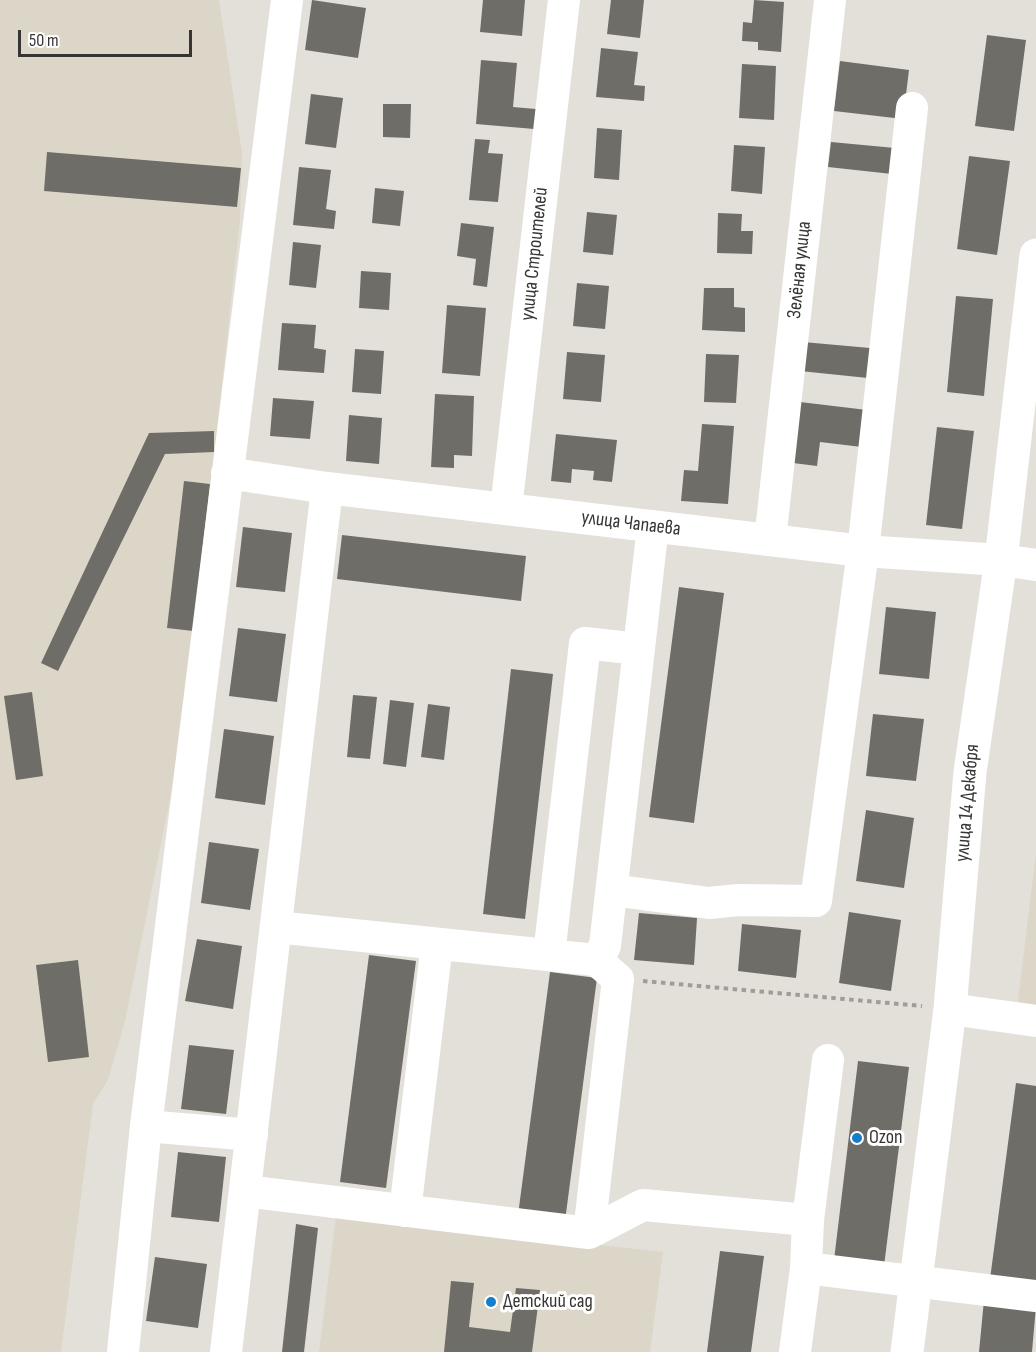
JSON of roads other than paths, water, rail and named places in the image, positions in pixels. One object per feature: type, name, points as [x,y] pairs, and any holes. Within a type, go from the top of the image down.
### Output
[{"type":"main road","name":"улица 14 Декабря","points":[[906,1352],[950,1009],[970,772],[1001,560],[1036,255]]},
{"type":"street","points":[[123,1352],[146,1125],[287,0]]},
{"type":"street","name":"улица Строителей","points":[[506,509],[564,0]]},
{"type":"street","name":"Зелёная улица","points":[[770,540],[830,0]]},
{"type":"street","points":[[612,890],[709,903],[738,900],[816,901],[863,551],[912,108]]},
{"type":"street","name":"улица Чапаева","points":[[227,474],[327,488],[863,551],[1001,560],[1036,565]]},
{"type":"street","points":[[226,1352],[327,488]]},
{"type":"street","points":[[589,1233],[607,969],[605,946],[653,526]]},
{"type":"street","points":[[549,955],[585,643],[638,649]]},
{"type":"street","points":[[276,927],[549,955],[607,969]]},
{"type":"street","points":[[405,1211],[437,944]]},
{"type":"street","points":[[950,1009],[1036,1021]]},
{"type":"street","points":[[795,1352],[806,1268],[808,1220],[828,1060]]},
{"type":"street","points":[[146,1125],[252,1136]]},
{"type":"street","points":[[245,1191],[589,1233],[643,1205],[808,1220]]},
{"type":"street","points":[[806,1268],[1036,1296]]},
{"type":"place","name":"Ozon","points":[[857,1138]]},
{"type":"place","name":"Детский сад","points":[[491,1302]]}]
